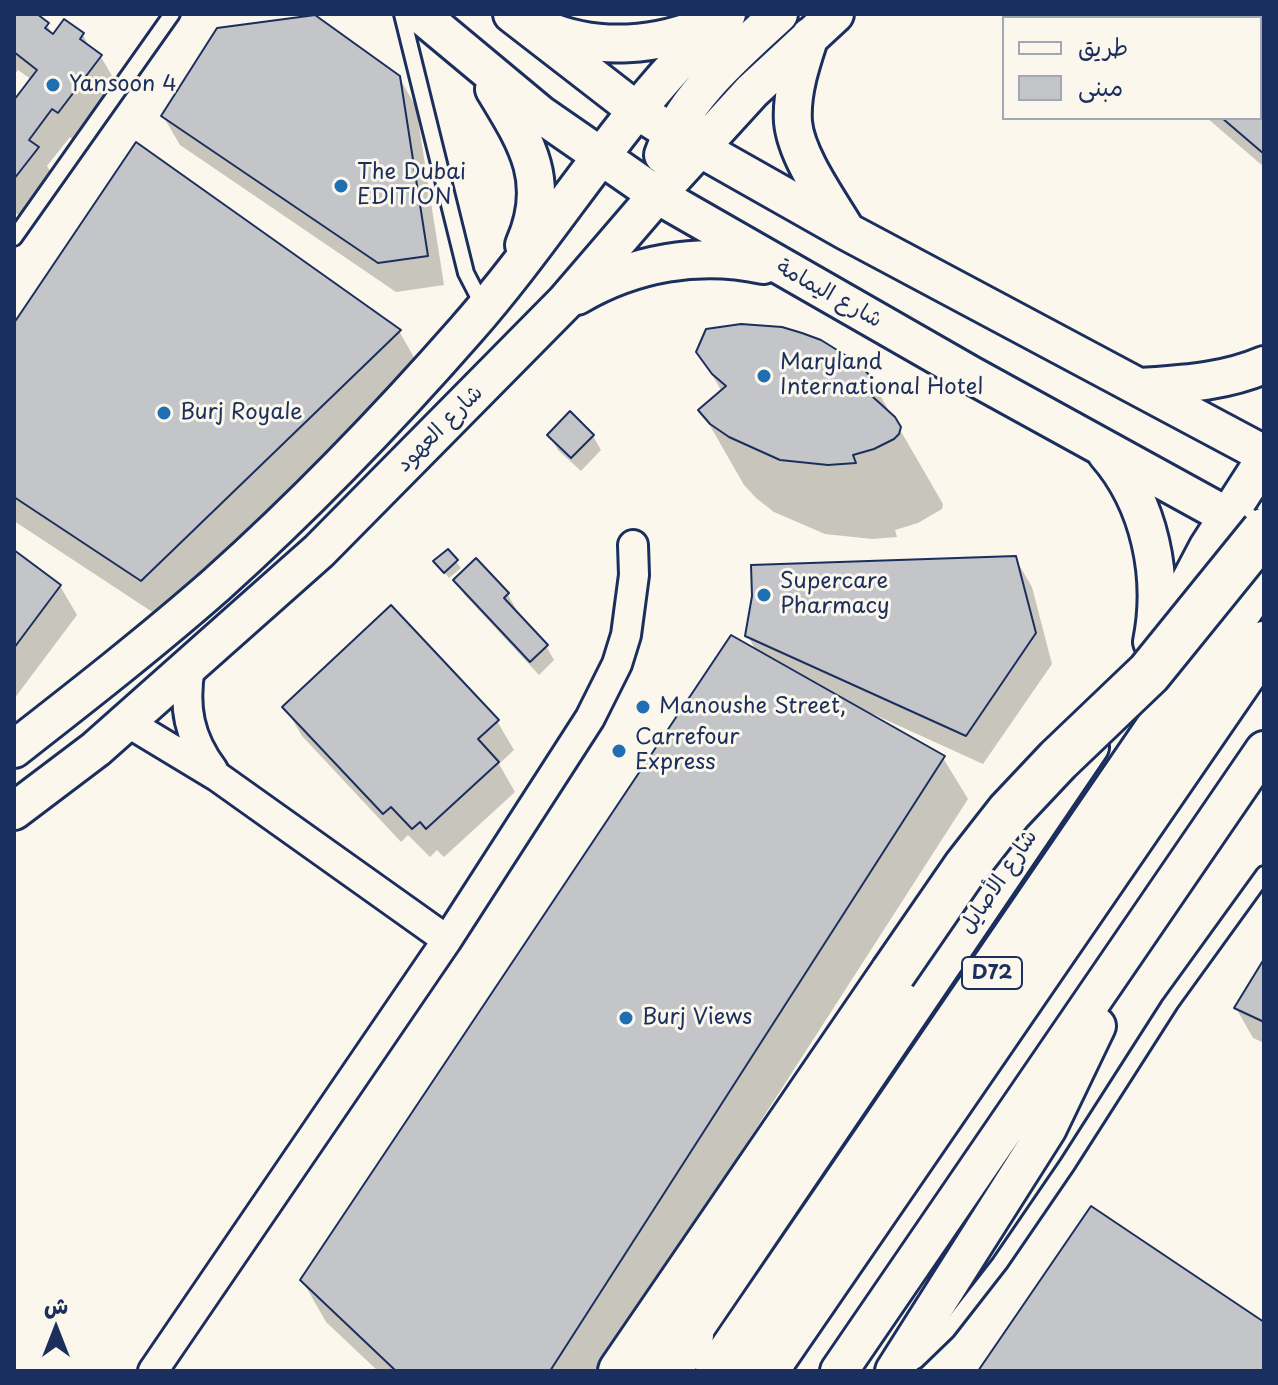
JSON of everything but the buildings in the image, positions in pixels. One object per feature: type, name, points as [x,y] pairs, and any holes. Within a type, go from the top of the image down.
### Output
[{"type":"main road","points":[[621,1371],[966,867],[1009,812],[1058,760],[1149,673],[1252,528]]},
{"type":"main road","name":"شارع الأصايل","points":[[718,1371],[1264,574]]},
{"type":"main road","name":"D72","points":[[765,1371],[1264,644]]},
{"type":"main road","points":[[668,1371],[691,1335]]},
{"type":"street","name":"شارع اليمامة","points":[[420,14],[481,67],[598,156],[657,195],[786,271],[1252,528]]},
{"type":"street","points":[[685,140],[692,100],[779,14]]},
{"type":"street","points":[[515,16],[555,34],[631,45],[681,34],[725,16]]},
{"type":"street","points":[[515,16],[636,110],[685,140],[846,231],[1141,387],[1264,457]]},
{"type":"street","name":"شارع العهود","points":[[14,749],[216,584],[372,432],[511,277],[598,156],[636,110],[725,16]]},
{"type":"street","name":"شارع العهود","points":[[14,811],[127,722],[319,551],[565,302],[657,195],[685,140],[752,91],[822,24]]},
{"type":"street","points":[[822,24],[799,70],[793,124],[808,165],[846,231]]},
{"type":"street","points":[[481,67],[525,140],[535,174],[535,216],[511,277]]},
{"type":"street","points":[[565,302],[616,276],[670,262],[729,260],[786,271]]},
{"type":"street","points":[[1141,387],[1201,383],[1241,375],[1264,365]]},
{"type":"street","points":[[1097,443],[1120,469],[1136,497],[1147,529],[1156,582],[1156,609],[1148,662]]},
{"type":"street","name":"شارع الأصايل","points":[[660,1371],[691,1335],[1148,662],[1252,528],[1264,457]]},
{"type":"street","points":[[153,1371],[447,940],[604,692],[626,635],[632,605],[633,545]]},
{"type":"street","points":[[216,584],[186,632],[128,691],[124,712],[127,722],[218,777],[447,940]]},
{"type":"street","points":[[190,667],[187,704],[191,730],[200,753],[218,777]]},
{"type":"street","points":[[839,1371],[1262,755]]},
{"type":"street","points":[[894,1371],[1048,1128],[1091,1043],[1126,954]]},
{"type":"lane","points":[[14,238],[172,14]]},
{"type":"lane","points":[[402,14],[466,273],[484,309]]},
{"type":"lane","points":[[903,1371],[947,1331],[1000,1263],[1170,1004],[1264,874]]},
{"type":"place","name":"Yansoon 4","points":[[53,85]]},
{"type":"place","name":"The Dubai EDITION","points":[[341,186]]},
{"type":"place","name":"Maryland International Hotel","points":[[764,376]]},
{"type":"place","name":"Burj Royale","points":[[164,413]]},
{"type":"place","name":"Supercare Pharmacy","points":[[764,595]]},
{"type":"place","name":"Manoushe Street,","points":[[643,707]]},
{"type":"place","name":"Carrefour Express","points":[[619,751]]},
{"type":"place","name":"Burj Views","points":[[626,1018]]}]
